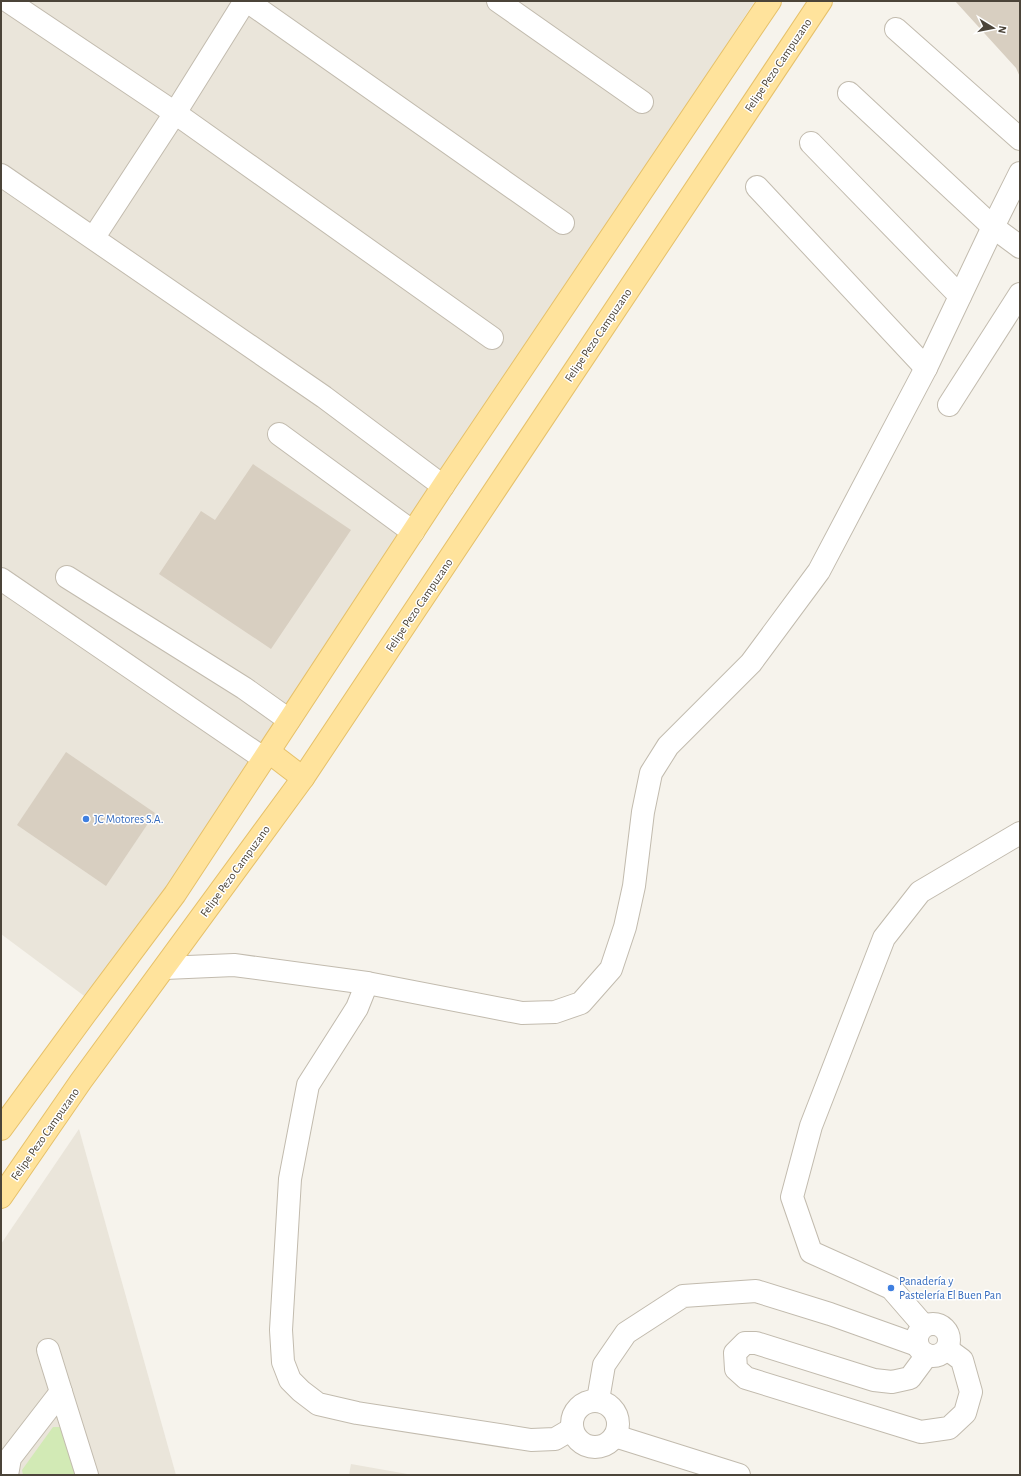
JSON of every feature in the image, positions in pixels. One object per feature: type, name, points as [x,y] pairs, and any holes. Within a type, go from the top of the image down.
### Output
[{"type":"main road","points":[[1,1129],[175,894],[443,486],[770,1]]},
{"type":"main road","name":"Felipe Pezo Campuzano","points":[[1,1197],[81,1081],[303,778],[821,1]]},
{"type":"main road","points":[[266,755],[303,778]]},
{"type":"street","points":[[8,1],[175,113],[492,338]]},
{"type":"street","points":[[94,237],[246,1],[563,223]]},
{"type":"street","points":[[498,1],[642,102]]},
{"type":"street","points":[[896,29],[1020,140]]},
{"type":"street","points":[[849,93],[993,227],[1020,247]]},
{"type":"street","points":[[811,143],[960,296]]},
{"type":"street","points":[[165,968],[234,965],[367,983],[522,1013],[555,1012],[581,1003],[611,969],[625,927],[634,886],[643,812],[651,773],[668,746],[751,663],[820,571],[926,368],[1020,174]]},
{"type":"street","points":[[1,175],[94,237],[324,397],[443,486]]},
{"type":"street","points":[[756,187],[926,368]]},
{"type":"street","points":[[949,405],[1020,294]]},
{"type":"street","points":[[279,434],[413,532]]},
{"type":"street","points":[[67,577],[244,688],[289,720]]},
{"type":"street","points":[[1,579],[266,755]]},
{"type":"street","points":[[929,1344],[891,1288],[811,1252],[792,1197],[811,1126],[884,938],[920,892],[1020,833]]},
{"type":"street","points":[[367,983],[357,1008],[308,1085],[291,1171],[280,1330],[283,1362],[290,1380],[318,1404],[357,1413],[531,1440],[555,1439],[572,1429]]},
{"type":"street","points":[[598,1400],[604,1365],[626,1333],[684,1296],[756,1291],[929,1344],[962,1360],[971,1392],[965,1413],[949,1428],[921,1432],[746,1378],[736,1369],[735,1353],[746,1343],[756,1343],[874,1380],[892,1382],[910,1378],[929,1344]]},
{"type":"street","points":[[48,1350],[87,1475]]},
{"type":"street","points":[[7,1475],[10,1458],[61,1392]]},
{"type":"street","points":[[598,1400],[607,1404],[614,1410],[618,1418],[618,1428],[615,1436],[609,1443],[600,1447],[591,1447],[582,1444],[576,1438],[572,1429],[572,1420],[575,1412],[581,1405],[589,1401],[598,1400]]},
{"type":"street","points":[[615,1436],[739,1475]]},
{"type":"shaded area","points":[[1,1],[755,1],[95,1004],[1,934]]},
{"type":"shaded area","points":[[79,1129],[176,1475],[1,1475],[1,1244]]},
{"type":"shaded area","points":[[351,1464],[413,1475],[349,1475]]},
{"type":"green space","points":[[53,1427],[60,1427],[75,1475],[23,1475],[22,1470]]},
{"type":"building","points":[[955,1],[1020,1],[1020,77],[1016,68]]},
{"type":"building","points":[[253,464],[351,530],[271,649],[159,574],[201,511],[215,520]]},
{"type":"building","name":"JC Motores S.A.","points":[[66,752],[155,813],[106,886],[17,825]]},
{"type":"place","name":"JC Motores S.A.","points":[[86,819]]},
{"type":"place","name":"Panadería y Pastelería El Buen Pan","points":[[891,1288]]}]
